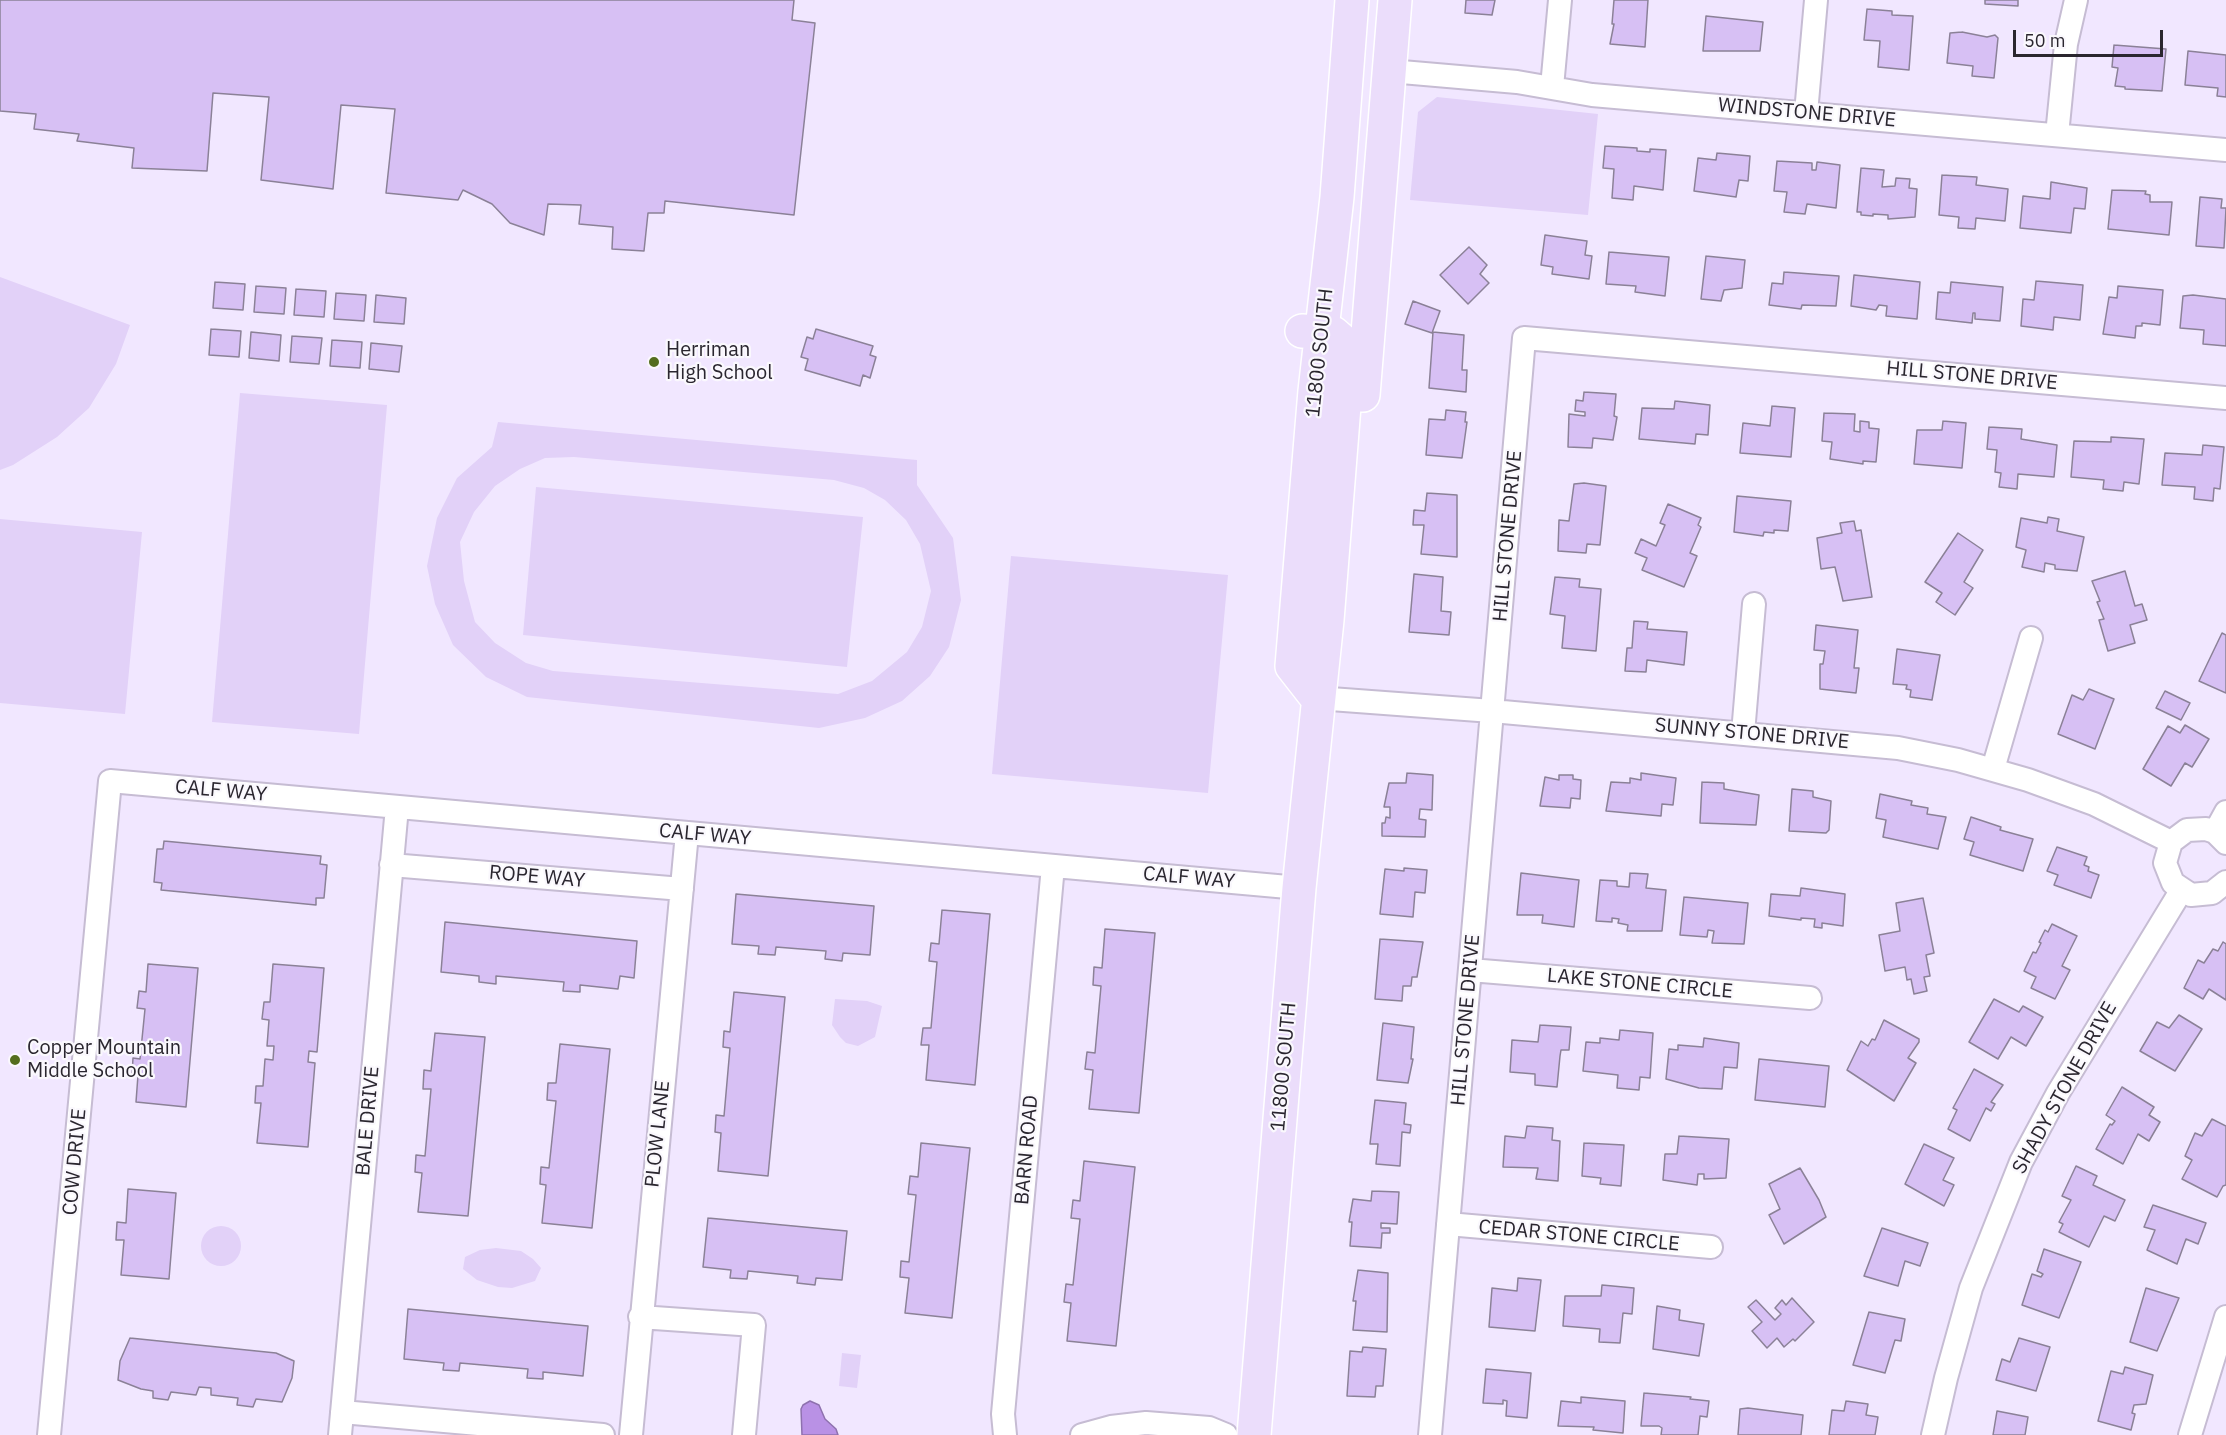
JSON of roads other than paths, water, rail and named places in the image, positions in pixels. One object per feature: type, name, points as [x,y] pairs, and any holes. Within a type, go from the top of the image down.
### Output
[{"type":"main road","name":"11800 SOUTH","points":[[1317,698],[1292,666],[1307,380],[1312,331],[1336,197],[1352,0]]},
{"type":"main road","points":[[1336,197],[1352,180],[1362,155],[1370,92],[1376,81],[1390,71],[1367,31],[1370,0]]},
{"type":"main road","name":"11800 SOUTH","points":[[1254,1435],[1317,698],[1340,656],[1395,0]]},
{"type":"main road","points":[[1312,331],[1333,333],[1341,340],[1347,368],[1327,620],[1317,698]]},
{"type":"street","points":[[1552,87],[1560,0]]},
{"type":"street","points":[[1806,113],[1816,0]]},
{"type":"street","points":[[2057,135],[2066,44],[2076,0]]},
{"type":"street","name":"WINDSTONE DRIVE","points":[[1390,71],[1552,87],[1592,95],[2226,150]]},
{"type":"street","name":"HILL STONE DRIVE","points":[[1430,1435],[1524,338],[2226,398]]},
{"type":"street","points":[[1743,733],[1754,604]]},
{"type":"street","points":[[1993,769],[2031,638]]},
{"type":"street","name":"SUNNY STONE DRIVE","points":[[1317,698],[1492,711],[1898,748],[1993,769],[2094,804],[2171,842]]},
{"type":"street","name":"CALF WAY","points":[[110,781],[1299,888]]},
{"type":"street","name":"COW DRIVE","points":[[49,1435],[110,781]]},
{"type":"street","name":"BALE DRIVE","points":[[340,1435],[397,807]]},
{"type":"street","points":[[2226,812],[2221,837],[2196,828],[2178,835],[2171,842],[2165,863],[2173,884],[2181,891],[2202,896],[2212,893],[2226,882]]},
{"type":"street","name":"PLOW LANE","points":[[631,1435],[640,1317],[687,833]]},
{"type":"street","name":"ROPE WAY","points":[[391,865],[682,889]]},
{"type":"street","name":"BARN ROAD","points":[[1005,1435],[1004,1414],[1053,866]]},
{"type":"street","name":"SHADY STONE DRIVE","points":[[1933,1435],[1946,1377],[1971,1288],[2021,1162],[2058,1093],[2181,891]]},
{"type":"street","name":"LAKE STONE CIRCLE","points":[[1470,970],[1810,998]]},
{"type":"street","name":"CEDAR STONE CIRCLE","points":[[1448,1224],[1711,1247]]},
{"type":"street","points":[[640,1317],[754,1325],[744,1435]]},
{"type":"street","points":[[2190,1435],[2226,1317]]},
{"type":"street","points":[[342,1412],[603,1435]]},
{"type":"street","points":[[1082,1435],[1111,1427],[1146,1423],[1209,1428],[1226,1435]]},
{"type":"place","name":"Herriman High School","points":[[654,362]]},
{"type":"place","name":"Copper Mountain Middle School","points":[[15,1060]]}]
